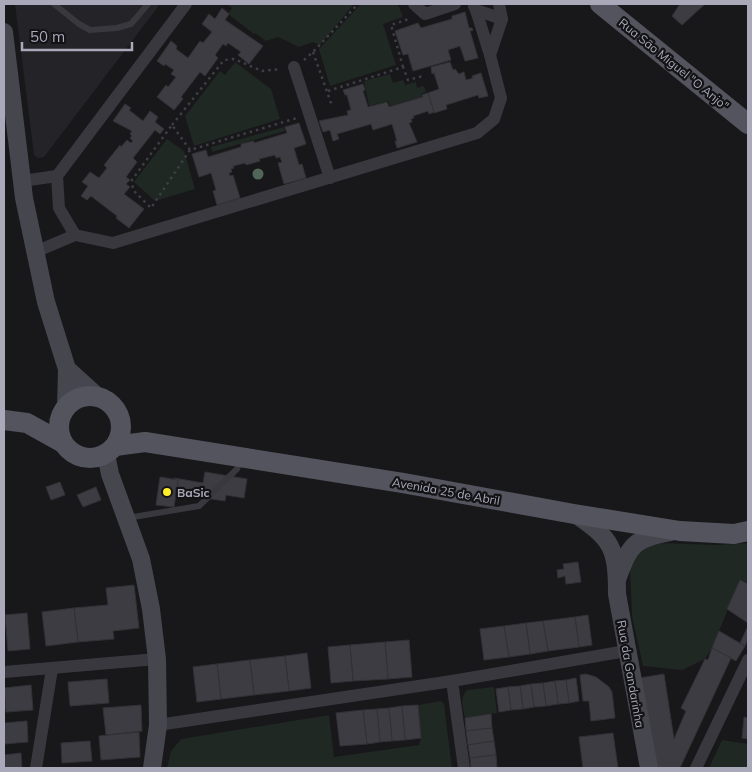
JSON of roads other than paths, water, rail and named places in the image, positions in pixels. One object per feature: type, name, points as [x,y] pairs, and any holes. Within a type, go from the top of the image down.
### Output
[{"type":"main road","name":"Rua São Miguel \"O Anjo\"","points":[[600,4],[748,124]]},
{"type":"main road","name":"Avenida 25 de Abril","points":[[27,423],[64,411],[72,402],[80,398],[98,397],[114,407],[121,423],[145,442]]},
{"type":"main road","points":[[63,443],[60,423],[64,411]]},
{"type":"main road","name":"Avenida 25 de Abril","points":[[4,420],[27,423],[63,443],[76,455],[85,458],[145,442],[403,483],[680,531],[734,534],[748,531]]},
{"type":"main road","points":[[105,453],[121,431],[121,423]]},
{"type":"street","points":[[75,234],[59,208],[57,176],[186,4]]},
{"type":"street","points":[[416,5],[425,14],[455,4]]},
{"type":"street","points":[[490,54],[502,19],[499,4]]},
{"type":"street","points":[[475,7],[502,19]]},
{"type":"street","points":[[35,252],[75,234],[113,243],[477,133],[494,119],[501,98],[490,54],[475,7]]},
{"type":"street","points":[[4,32],[22,181],[35,252],[46,302],[67,369],[64,411]]},
{"type":"street","points":[[294,67],[330,178]]},
{"type":"street","points":[[22,181],[57,176]]},
{"type":"street","points":[[67,369],[98,397]]},
{"type":"street","points":[[105,453],[110,474],[140,559],[151,609],[157,659],[158,725],[152,768]]},
{"type":"street","name":"Rua da Gandarinha","points":[[574,514],[595,528],[605,537],[612,548],[626,651],[649,768]]},
{"type":"street","points":[[617,580],[626,553],[634,544],[647,536],[680,531]]},
{"type":"street","points":[[158,725],[626,651]]},
{"type":"street","points":[[4,672],[157,659]]},
{"type":"street","points":[[696,768],[748,660]]},
{"type":"street","points":[[36,768],[52,669]]},
{"type":"street","points":[[452,680],[464,768]]},
{"type":"lane","points":[[54,4],[79,24],[90,30],[117,28],[131,24],[148,4]]},
{"type":"lane","points":[[125,518],[199,506],[237,469],[242,458]]},
{"type":"place","name":"BaSic","points":[[167,492]]}]
